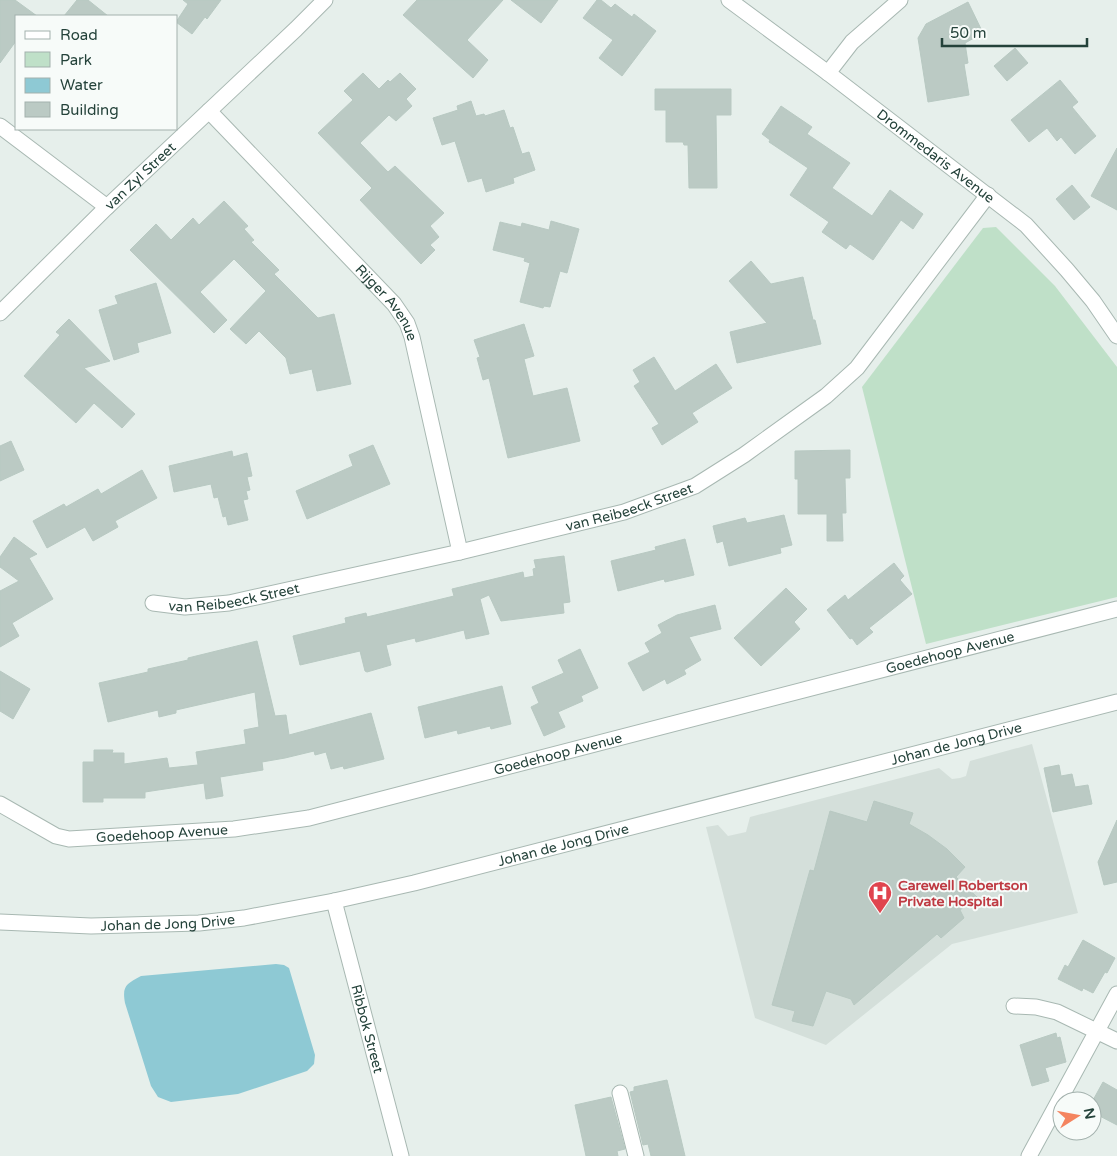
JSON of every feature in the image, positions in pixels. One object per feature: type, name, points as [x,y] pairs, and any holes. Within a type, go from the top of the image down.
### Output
[{"type":"street","name":"van Zyl Street","points":[[0,313],[107,207],[325,0]]},
{"type":"street","name":"Drommedaris Avenue","points":[[729,0],[828,73],[1026,225],[1093,301],[1117,336]]},
{"type":"street","points":[[828,73],[852,42],[900,0]]},
{"type":"street","name":"Rijger Avenue","points":[[209,111],[394,304],[406,323],[412,337],[460,552]]},
{"type":"street","points":[[0,126],[107,207]]},
{"type":"street","name":"van Reibeeck Street","points":[[153,604],[185,607],[230,603],[460,552],[624,512],[695,486],[744,455],[826,396],[857,368],[988,195]]},
{"type":"street","name":"Goedehoop Avenue","points":[[0,804],[56,836],[69,839],[234,829],[309,818],[1117,609]]},
{"type":"street","name":"Johan de Jong Drive","points":[[0,922],[91,926],[200,923],[244,918],[334,902],[1117,702]]},
{"type":"street","name":"Ribbok Street","points":[[334,902],[401,1156]]},
{"type":"street","points":[[1029,1156],[1117,994]]},
{"type":"street","points":[[1014,1006],[1036,1007],[1057,1012],[1117,1041]]},
{"type":"street","points":[[620,1093],[636,1156]]},
{"type":"shaded area","points":[[1032,744],[1078,913],[952,944],[826,1045],[755,1018],[706,827],[718,825],[728,836],[746,832],[750,817],[939,768],[952,779],[960,778],[966,776],[970,761]]},
{"type":"green space","points":[[996,227],[1055,286],[1117,367],[1117,597],[926,644],[862,387],[983,228]]},
{"type":"water","points":[[276,964],[289,968],[315,1055],[314,1064],[307,1071],[238,1094],[171,1102],[158,1097],[151,1086],[125,1003],[124,993],[126,986],[141,976]]},
{"type":"building","points":[[0,0],[15,0],[36,15],[15,15],[15,42],[0,63]]},
{"type":"building","points":[[77,0],[88,0],[107,15],[65,15]]},
{"type":"building","points":[[183,0],[221,0],[207,19],[205,17],[192,34],[178,24],[178,19],[188,4]]},
{"type":"building","points":[[417,0],[503,0],[467,40],[488,60],[473,78],[403,15]]},
{"type":"building","points":[[511,0],[558,0],[541,23]]},
{"type":"building","points":[[597,0],[601,0],[611,8],[615,4],[632,17],[634,14],[656,31],[622,76],[599,58],[613,40],[583,18]]},
{"type":"building","points":[[968,2],[983,33],[965,43],[968,63],[964,64],[969,95],[928,102],[918,38],[926,24]]},
{"type":"building","points":[[1015,48],[1028,63],[1007,81],[994,66]]},
{"type":"building","points":[[363,73],[379,89],[388,80],[390,82],[400,73],[416,89],[406,99],[412,106],[396,121],[389,115],[360,143],[388,172],[395,166],[444,213],[430,226],[439,237],[430,245],[435,250],[421,264],[360,200],[372,188],[318,133],[353,100],[344,91]]},
{"type":"building","points":[[1060,80],[1078,102],[1072,107],[1096,136],[1075,154],[1061,137],[1057,141],[1047,128],[1029,142],[1011,120]]},
{"type":"building","points":[[655,89],[731,89],[731,115],[716,115],[717,188],[689,188],[688,145],[684,145],[683,142],[666,142],[666,110],[655,110]]},
{"type":"building","points":[[471,101],[476,116],[484,114],[485,116],[504,110],[510,128],[513,127],[522,154],[529,152],[535,170],[513,178],[514,183],[486,192],[482,178],[468,182],[455,141],[442,145],[433,118],[458,110],[457,106]]},
{"type":"building","points":[[781,106],[812,127],[807,134],[850,163],[832,188],[872,216],[890,190],[923,214],[913,229],[901,220],[873,260],[850,244],[846,249],[822,232],[829,222],[790,195],[808,168],[769,142],[770,140],[762,134]]},
{"type":"building","points":[[1117,148],[1117,210],[1091,196]]},
{"type":"building","points":[[1072,185],[1090,207],[1074,220],[1056,199]]},
{"type":"building","points":[[224,201],[248,226],[244,229],[254,240],[251,242],[279,270],[274,274],[318,318],[334,314],[351,384],[317,391],[312,369],[290,374],[286,358],[259,331],[246,344],[230,329],[266,291],[234,259],[200,292],[227,320],[214,333],[130,250],[156,224],[171,240],[193,218],[199,225]]},
{"type":"building","points":[[551,221],[579,229],[567,273],[560,271],[550,307],[544,306],[543,308],[520,302],[530,263],[524,261],[525,258],[493,250],[500,222],[521,227],[522,223],[549,230]]},
{"type":"building","points":[[751,261],[771,284],[803,277],[821,344],[737,363],[730,332],[767,323],[729,281]]},
{"type":"building","points":[[156,283],[171,333],[137,343],[139,352],[114,360],[99,310],[118,304],[115,296]]},
{"type":"building","points":[[69,319],[110,361],[84,368],[135,414],[122,428],[94,403],[76,423],[24,376],[60,335],[56,332]]},
{"type":"building","points":[[524,324],[534,356],[524,359],[533,396],[567,388],[580,441],[508,458],[489,378],[483,380],[477,358],[480,357],[474,340]]},
{"type":"building","points":[[654,357],[675,391],[716,364],[732,388],[692,413],[698,422],[662,445],[652,428],[659,424],[634,386],[640,382],[633,370]]},
{"type":"building","points":[[11,441],[24,470],[0,481],[0,446]]},
{"type":"building","points":[[373,445],[390,484],[307,519],[296,491],[353,466],[349,455]]},
{"type":"building","points":[[850,450],[850,478],[845,478],[846,513],[842,513],[843,541],[827,541],[827,514],[798,514],[798,479],[795,479],[795,451]]},
{"type":"building","points":[[232,451],[233,457],[247,453],[252,476],[247,477],[250,490],[246,491],[248,499],[243,500],[248,520],[228,525],[226,516],[223,517],[218,497],[214,498],[211,484],[174,492],[169,466]]},
{"type":"building","points":[[142,470],[157,498],[115,521],[118,527],[93,541],[85,527],[47,548],[33,521],[64,504],[66,507],[98,489],[101,494]]},
{"type":"building","points":[[784,515],[792,545],[780,548],[781,553],[729,566],[723,541],[717,543],[713,526],[745,518],[747,523]]},
{"type":"building","points":[[14,537],[37,554],[29,558],[53,599],[12,623],[19,636],[0,647],[0,591],[19,581],[0,567],[0,557]]},
{"type":"building","points":[[685,539],[694,575],[665,582],[664,579],[618,591],[611,561],[656,550],[655,547]]},
{"type":"building","points":[[564,556],[570,602],[563,603],[564,613],[501,621],[489,595],[480,599],[489,634],[466,639],[464,630],[416,642],[415,638],[386,645],[391,665],[367,672],[365,671],[360,651],[300,665],[293,636],[346,623],[345,618],[366,613],[367,617],[454,596],[452,589],[523,572],[524,578],[534,576],[533,569],[536,568],[534,560]]},
{"type":"building","points":[[894,563],[904,576],[900,580],[912,594],[869,628],[873,632],[857,645],[827,610],[845,595],[848,600]]},
{"type":"building","points":[[786,588],[807,609],[794,622],[800,629],[761,666],[734,638]]},
{"type":"building","points":[[715,605],[721,629],[689,637],[701,660],[684,670],[686,674],[667,684],[665,679],[643,691],[628,663],[650,652],[645,643],[662,633],[658,625],[677,615]]},
{"type":"building","points":[[257,641],[275,716],[286,715],[289,735],[371,713],[384,759],[344,769],[343,766],[331,769],[326,752],[315,755],[314,751],[262,762],[263,770],[220,777],[223,796],[206,799],[204,783],[145,792],[145,798],[103,798],[103,802],[83,802],[83,762],[94,762],[94,750],[113,750],[112,753],[124,753],[124,764],[167,758],[169,768],[198,765],[196,752],[246,744],[244,730],[259,727],[255,692],[176,710],[176,713],[159,717],[158,710],[108,722],[99,683],[148,672],[148,669]]},
{"type":"building","points":[[580,649],[598,688],[581,696],[583,701],[558,712],[565,727],[544,736],[531,707],[539,703],[532,687],[564,673],[558,660]]},
{"type":"building","points":[[0,671],[30,689],[13,719],[0,711]]},
{"type":"building","points":[[502,686],[511,724],[491,729],[490,726],[458,734],[457,730],[425,738],[418,707]]},
{"type":"building","points":[[1059,765],[1061,776],[1072,774],[1075,787],[1088,785],[1092,804],[1053,812],[1044,768]]},
{"type":"building","name":"Carewell Robertson Private Hospital","points":[[874,801],[913,813],[909,824],[947,849],[965,867],[956,877],[977,897],[960,910],[964,918],[941,938],[937,934],[854,1005],[851,999],[826,991],[813,1026],[792,1021],[795,1011],[772,1005],[810,870],[814,871],[830,811],[867,822]]},
{"type":"building","points":[[1117,820],[1117,882],[1104,885],[1098,862]]},
{"type":"building","points":[[1083,940],[1115,958],[1093,993],[1083,988],[1082,991],[1058,979],[1065,965],[1068,967]]},
{"type":"building","points":[[1056,1033],[1057,1038],[1060,1037],[1066,1062],[1045,1068],[1049,1081],[1032,1086],[1020,1045]]},
{"type":"building","points":[[667,1080],[685,1156],[651,1156],[648,1144],[643,1145],[630,1092],[634,1091],[634,1087]]},
{"type":"building","points":[[1103,1082],[1117,1090],[1117,1125],[1102,1117],[1102,1091],[1098,1091]]},
{"type":"building","points":[[611,1097],[625,1149],[617,1151],[618,1156],[586,1156],[575,1105]]},
{"type":"place","name":"Carewell Robertson Private Hospital","points":[[880,914]]}]
